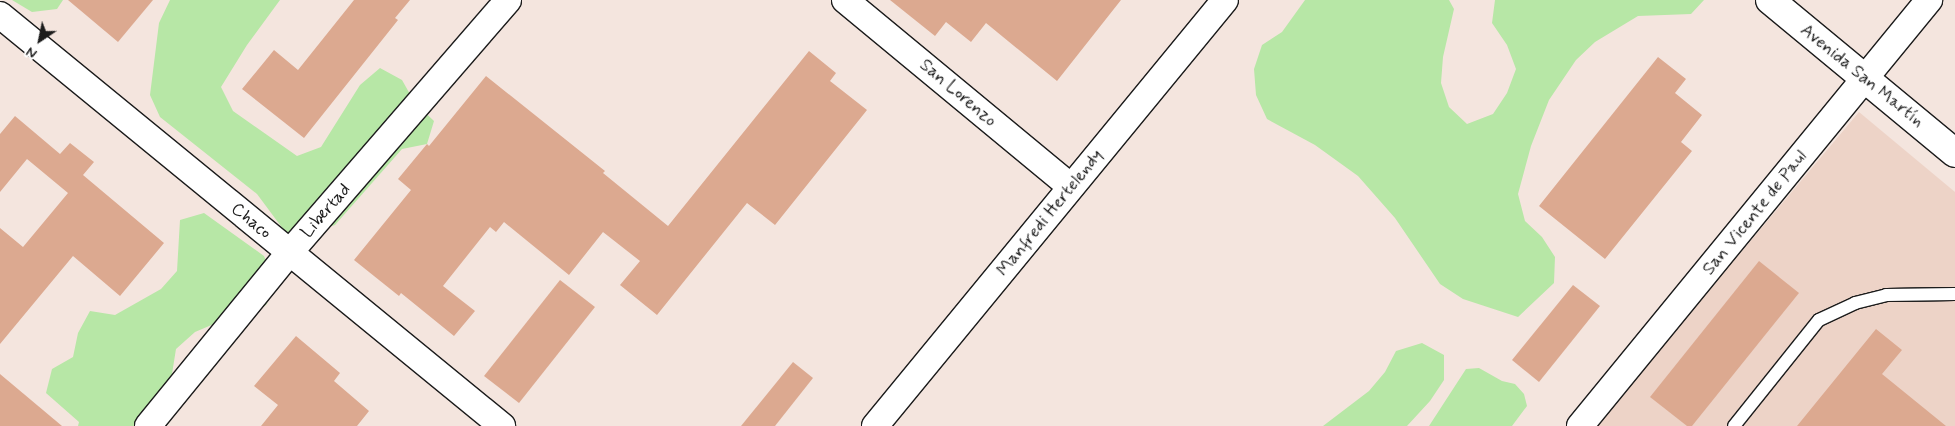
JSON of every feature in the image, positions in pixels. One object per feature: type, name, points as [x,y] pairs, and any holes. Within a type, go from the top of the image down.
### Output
[{"type":"main road","name":"Avenida San Martín","points":[[1770,0],[1955,153]]},
{"type":"street","name":"Libertad","points":[[148,426],[290,252],[508,0]]},
{"type":"street","name":"San Lorenzo","points":[[845,0],[1071,187]]},
{"type":"street","name":"Manfredi Hertelendy","points":[[875,426],[1224,0]]},
{"type":"street","name":"San Vicente de Paul","points":[[1580,426],[1930,0]]},
{"type":"street","name":"Chaco","points":[[0,15],[502,426]]},
{"type":"lane","points":[[1734,426],[1819,320],[1854,303],[1886,295],[1955,294]]},
{"type":"shaded area","points":[[1859,112],[1955,192],[1955,426],[1595,426]]},
{"type":"green space","points":[[12,0],[63,0],[57,9],[32,12]]},
{"type":"green space","points":[[170,0],[280,0],[247,45],[221,87],[233,111],[297,156],[321,147],[360,85],[380,68],[402,80],[415,103],[434,121],[427,144],[402,149],[335,225],[310,233],[286,233],[257,194],[160,117],[150,95],[159,23]]},
{"type":"green space","points":[[1305,0],[1449,0],[1454,9],[1443,57],[1441,83],[1449,107],[1467,124],[1493,114],[1507,93],[1516,69],[1507,45],[1492,23],[1495,0],[1704,0],[1691,14],[1638,16],[1595,42],[1576,60],[1549,100],[1531,146],[1518,194],[1525,221],[1542,237],[1555,257],[1554,283],[1518,317],[1463,299],[1440,284],[1395,218],[1358,176],[1315,145],[1267,119],[1256,95],[1254,69],[1262,45],[1282,32]]},
{"type":"green space","points":[[204,213],[264,256],[273,278],[267,304],[247,320],[221,321],[195,332],[176,349],[172,374],[174,399],[169,423],[165,426],[78,426],[79,422],[46,393],[52,369],[73,357],[78,333],[90,311],[115,315],[161,289],[177,271],[180,220]]},
{"type":"green space","points":[[1422,343],[1444,355],[1444,380],[1430,401],[1407,426],[1323,426],[1369,391],[1385,372],[1396,351]]},
{"type":"green space","points":[[1479,368],[1502,381],[1515,384],[1524,394],[1527,406],[1512,426],[1429,426],[1466,369]]},
{"type":"building","points":[[68,0],[153,0],[118,42]]},
{"type":"building","points":[[354,0],[410,0],[395,18],[398,20],[304,138],[242,89],[274,50],[298,70]]},
{"type":"building","points":[[890,0],[1121,0],[1057,81],[986,23],[971,42],[946,22],[935,36]]},
{"type":"building","points":[[809,51],[836,73],[830,81],[867,110],[775,225],[747,203],[657,315],[620,285],[640,261],[603,232],[569,275],[504,222],[496,232],[490,227],[443,286],[475,311],[454,336],[401,293],[399,296],[354,260],[411,190],[398,179],[427,144],[429,146],[486,76],[605,171],[603,173],[668,226]]},
{"type":"building","points":[[1658,57],[1686,79],[1675,93],[1702,115],[1681,142],[1692,151],[1605,259],[1539,206]]},
{"type":"building","points":[[15,116],[60,154],[70,143],[94,162],[83,175],[164,243],[120,296],[73,256],[0,344],[0,228],[23,247],[68,193],[27,159],[0,192],[0,134]]},
{"type":"building","points":[[1759,261],[1799,293],[1692,426],[1687,426],[1650,397]]},
{"type":"building","points":[[560,280],[595,307],[519,403],[484,376]]},
{"type":"building","points":[[1573,285],[1600,306],[1539,382],[1512,360]]},
{"type":"building","points":[[1876,329],[1902,350],[1882,374],[1946,426],[1797,426]]},
{"type":"building","points":[[296,336],[340,373],[334,381],[369,411],[357,426],[261,426],[278,405],[254,386]]},
{"type":"building","points":[[793,362],[813,378],[775,426],[741,426]]},
{"type":"building","points":[[0,374],[62,426],[0,426]]}]
